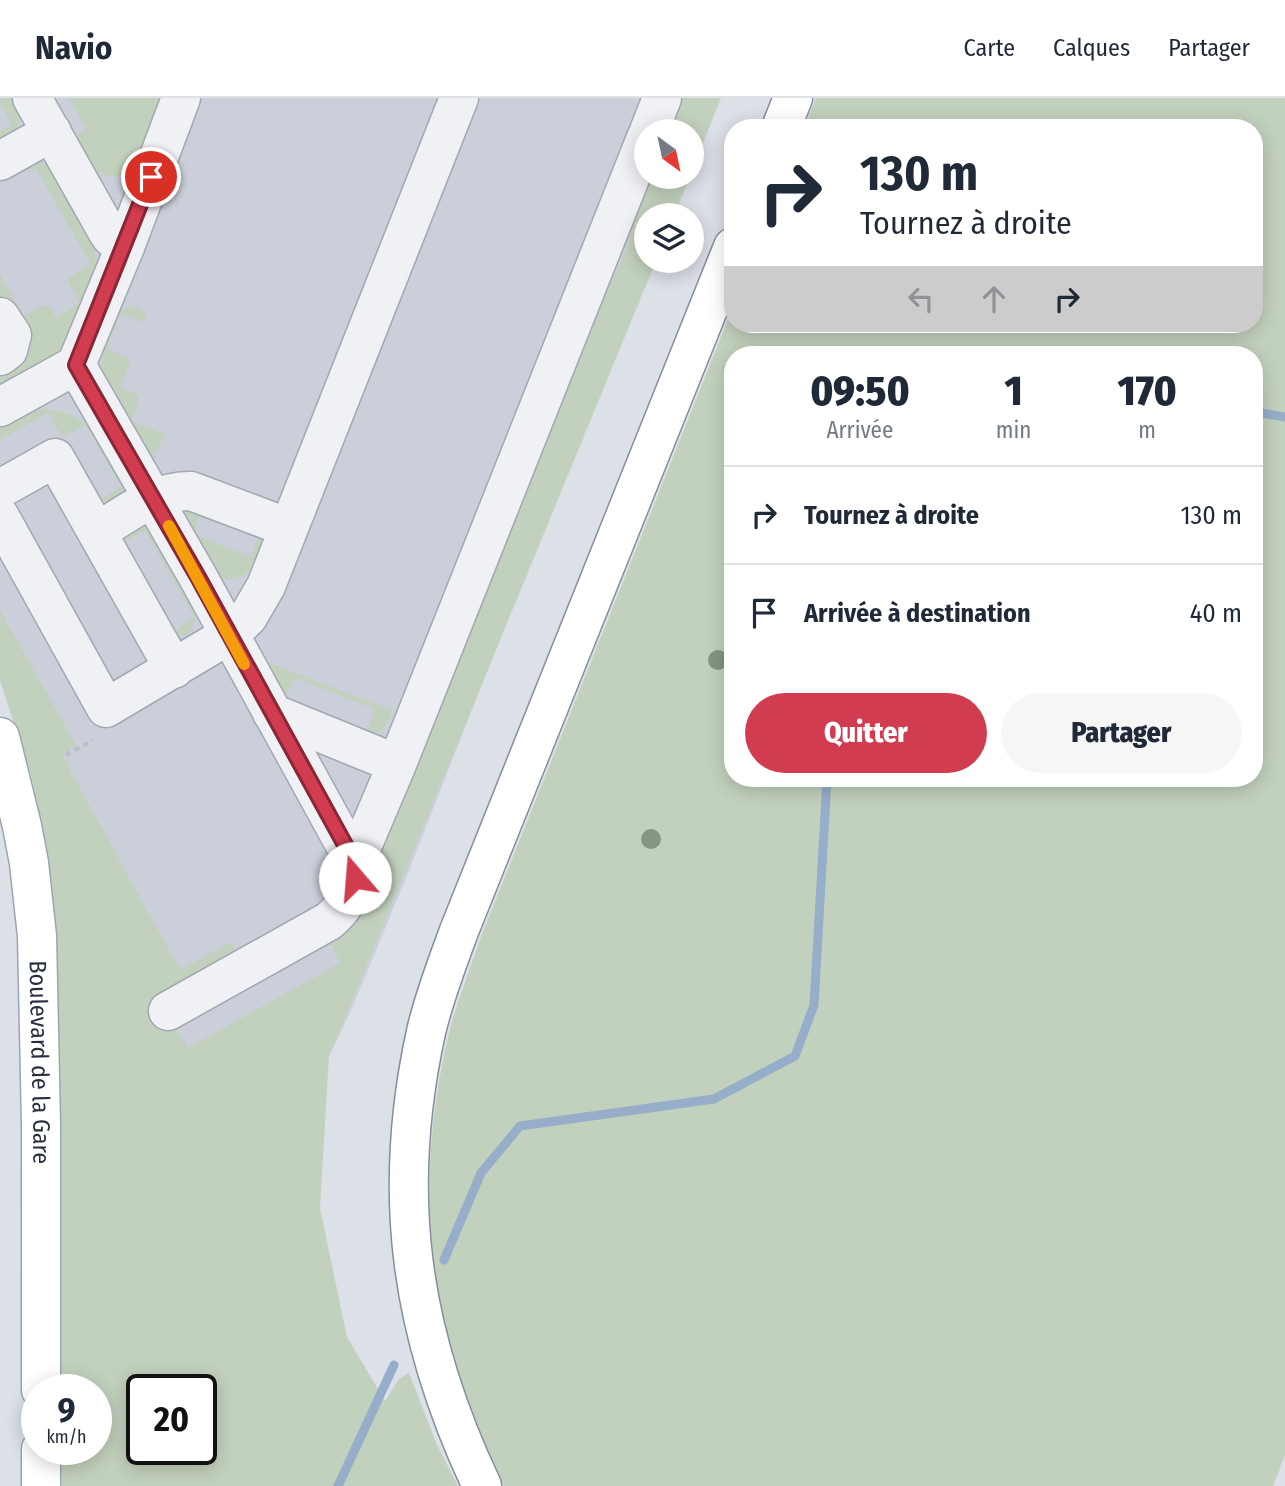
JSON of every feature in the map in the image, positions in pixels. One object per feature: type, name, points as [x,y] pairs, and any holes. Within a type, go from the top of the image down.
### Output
[{"type":"main road","points":[[785,119],[793,98]]},
{"type":"main road","points":[[482,1486],[439,1383],[416,1290],[411,1247],[410,1159],[413,1112],[426,1031],[459,931],[724,269]]},
{"type":"main road","name":"Boulevard de la Gare","points":[[0,737],[15,792],[29,863],[37,936],[41,1137],[41,1374]]},
{"type":"main road","points":[[41,1465],[41,1486]]},
{"type":"lane","points":[[32,98],[107,231],[125,247]]},
{"type":"lane","points":[[0,407],[76,365],[125,247],[181,98]]},
{"type":"lane","points":[[0,517],[106,708],[229,635],[248,617],[258,602],[459,98]]},
{"type":"lane","points":[[654,119],[662,98]]},
{"type":"lane","points":[[0,161],[52,132]]},
{"type":"lane","points":[[168,1012],[329,921],[344,906],[355,878],[355,863],[634,168]]},
{"type":"lane","points":[[0,317],[12,335],[8,350],[0,356]]},
{"type":"lane","points":[[76,365],[355,863]]},
{"type":"lane","points":[[0,489],[55,458],[174,669]]},
{"type":"lane","points":[[97,532],[166,493],[191,491],[289,528]]},
{"type":"lane","points":[[272,713],[397,764]]},
{"type":"shaded area","points":[[0,98],[711,98],[698,119],[634,119],[634,189],[646,189],[647,203],[634,203],[634,273],[642,273],[410,868],[353,1006],[329,1056],[135,1113],[57,986],[52,896],[45,842],[31,774],[0,680]]},
{"type":"green space","points":[[0,98],[11,98],[21,119],[17,129],[0,139],[0,131],[12,125],[0,104]]},
{"type":"green space","points":[[69,98],[167,98],[136,169],[123,176],[108,176],[93,169],[73,137],[86,129]]},
{"type":"green space","points":[[675,98],[721,98],[704,140],[704,119],[667,119]]},
{"type":"green space","points":[[816,98],[1285,98],[1285,1455],[1273,1486],[504,1486],[487,1454],[451,1352],[433,1259],[430,1213],[430,1166],[441,1072],[451,1025],[480,939],[724,329],[724,333],[1263,333],[1263,119],[808,119]]},
{"type":"green space","points":[[36,160],[48,165],[89,239],[94,249],[96,273],[66,344],[59,352],[0,385],[0,274],[24,316],[44,305],[49,306],[56,317],[80,303],[68,282],[69,277],[91,265],[35,167],[23,173],[19,171]]},
{"type":"green space","points":[[641,189],[685,189],[679,203],[636,202]]},
{"type":"green space","points":[[634,213],[634,273],[651,273],[329,1056],[320,1208],[347,1337],[385,1401],[399,1379],[409,1373],[437,1445],[458,1486],[62,1486],[61,1465],[112,1465],[112,1374],[60,1374],[55,1121],[57,986],[52,896],[45,842],[31,774],[0,680],[0,610],[76,745],[62,754],[71,772],[180,970],[231,942],[239,956],[149,1006],[163,1031],[175,1026],[188,1048],[340,963],[328,939],[595,302],[622,260]]},
{"type":"green space","points":[[133,306],[142,309],[145,320],[143,322],[120,314],[107,349],[128,358],[130,362],[120,387],[137,394],[139,398],[131,421],[165,434],[154,458],[149,457],[103,378],[102,359],[107,336],[118,312]]},
{"type":"green space","points":[[45,409],[77,418],[89,426],[98,435],[127,488],[126,492],[108,505],[104,504],[103,498],[121,487],[86,425],[65,435],[60,434],[48,413],[0,440],[0,426],[31,411]]},
{"type":"green space","points":[[191,507],[198,507],[201,511],[193,534],[251,557],[258,537],[263,537],[253,566],[242,576],[226,579],[210,569],[184,524],[184,514]]},
{"type":"green space","points":[[144,525],[153,528],[195,605],[194,626],[185,636],[176,636],[173,632],[194,617],[145,531],[127,540],[122,536]]},
{"type":"green space","points":[[267,662],[393,711],[382,729],[370,732],[368,729],[375,709],[294,678],[283,698],[265,670]]},
{"type":"waterway","points":[[1263,413],[1285,417]]},
{"type":"waterway","points":[[444,1260],[481,1173],[520,1126],[714,1099],[795,1056],[814,1005],[827,787]]},
{"type":"waterway","points":[[338,1486],[394,1365]]},
{"type":"slow traffic","points":[[169,526],[244,664]]},
{"type":"route","points":[[151,177],[76,365],[198,577],[355,863],[355,878]]}]
